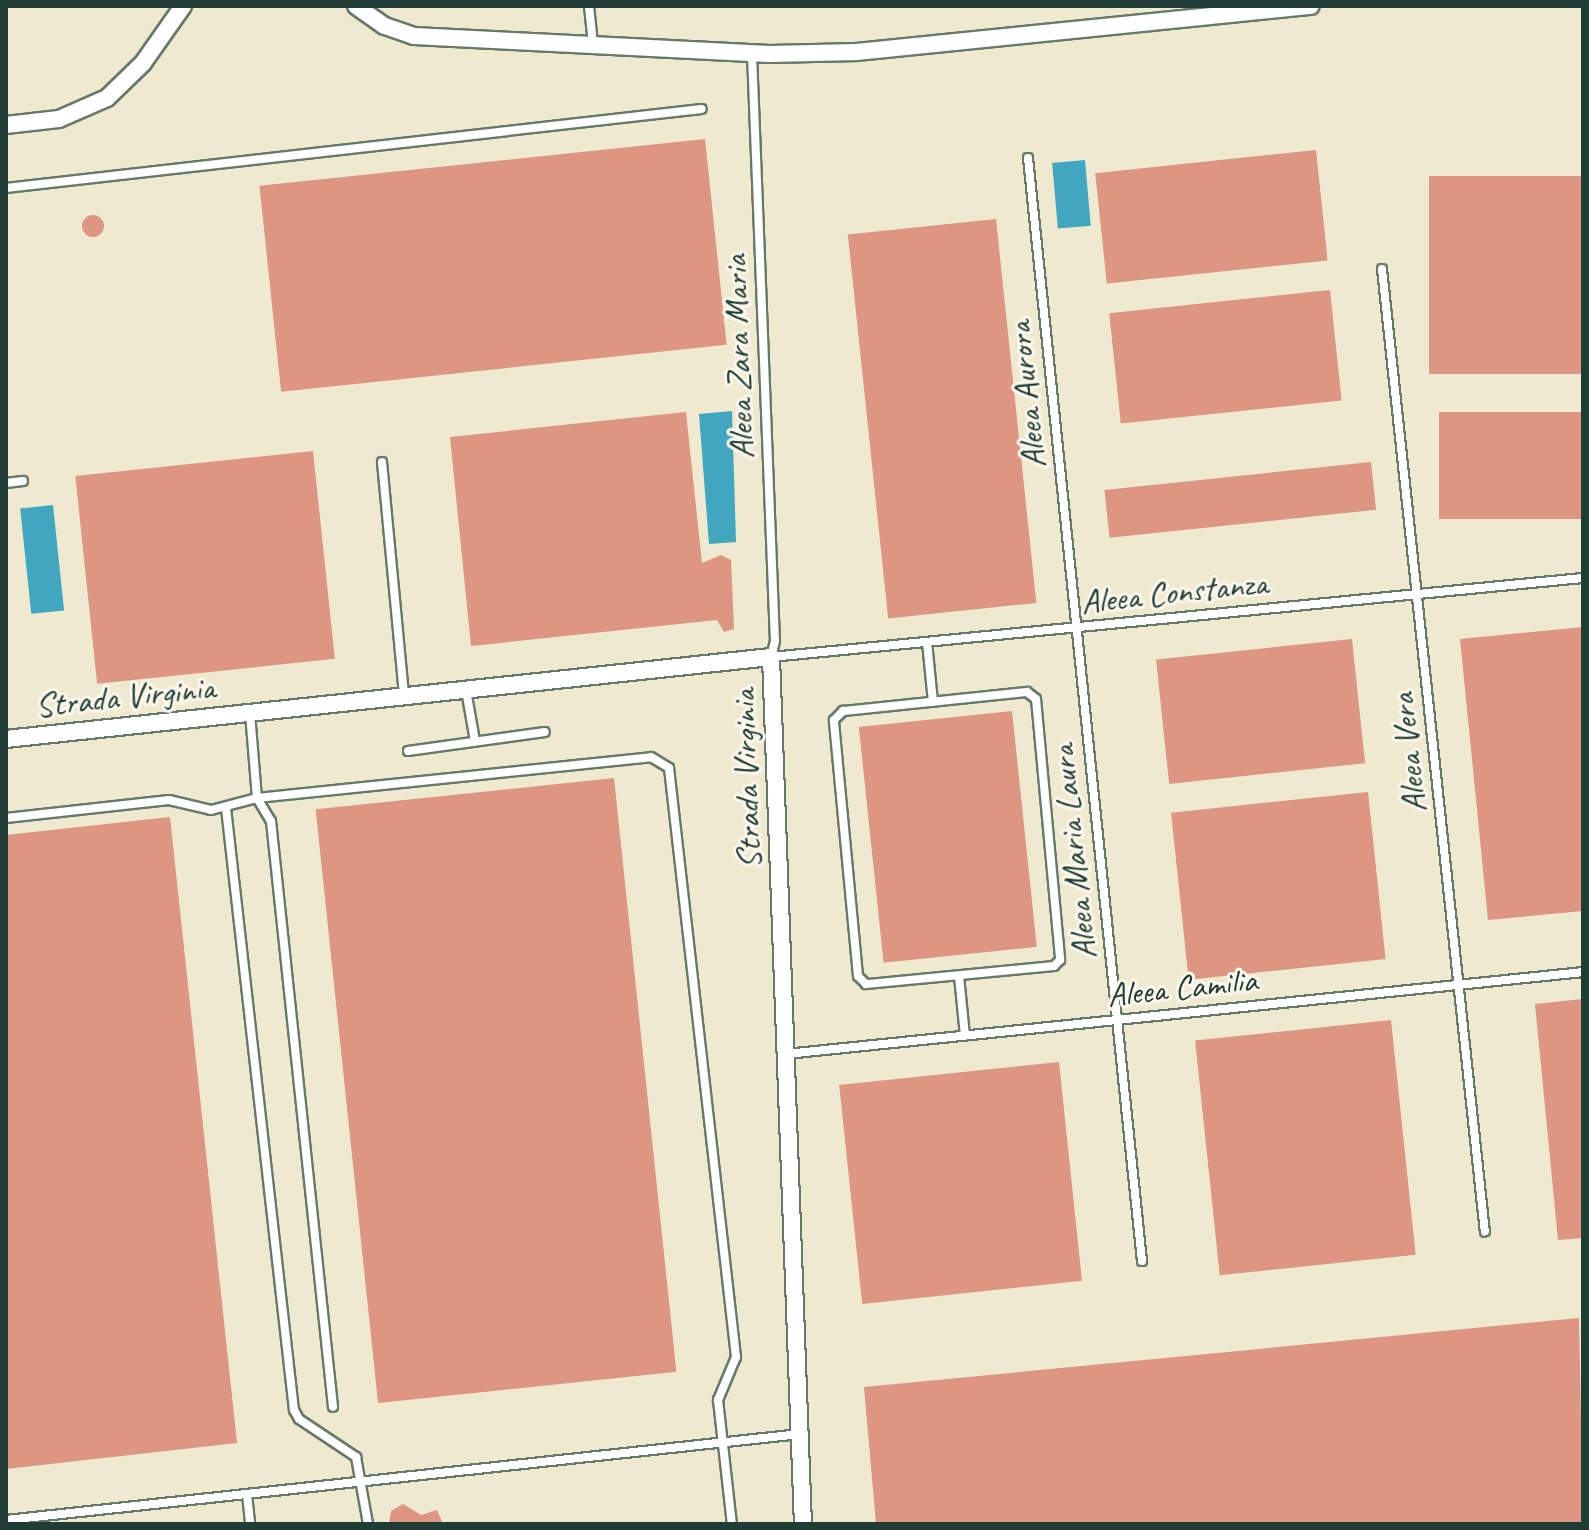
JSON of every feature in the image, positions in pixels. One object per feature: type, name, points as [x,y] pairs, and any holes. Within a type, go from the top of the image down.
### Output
[{"type":"street","points":[[6,125],[59,119],[107,98],[143,63],[183,6]]},
{"type":"street","points":[[356,6],[385,26],[414,36],[752,54],[857,52],[1311,6]]},
{"type":"street","name":"Strada Virginia","points":[[6,739],[771,657],[803,1524]]},
{"type":"lane","points":[[589,6],[593,47]]},
{"type":"lane","name":"Aleea Zara Maria","points":[[752,54],[775,641],[771,657]]},
{"type":"lane","points":[[6,188],[702,109]]},
{"type":"lane","name":"Aleea Aurora","points":[[1028,158],[1076,627]]},
{"type":"lane","name":"Aleea Vera","points":[[1382,269],[1485,1232]]},
{"type":"lane","points":[[382,462],[404,696]]},
{"type":"lane","points":[[6,483],[23,481]]},
{"type":"lane","name":"Aleea Constanza","points":[[771,657],[1583,578]]},
{"type":"lane","name":"Aleea Maria Laura","points":[[1076,627],[1142,1261]]},
{"type":"lane","points":[[927,642],[933,702]]},
{"type":"lane","points":[[466,690],[475,741]]},
{"type":"lane","points":[[1035,696],[1062,957],[1054,966],[959,976],[873,985],[858,976],[831,726],[843,711],[1035,696]]},
{"type":"lane","points":[[250,713],[257,798],[271,821],[333,1407]]},
{"type":"lane","points":[[408,751],[545,732]]},
{"type":"lane","points":[[6,818],[169,800],[200,809],[226,808],[257,798],[651,757],[669,768],[736,1357],[718,1400],[732,1524]]},
{"type":"lane","points":[[226,808],[294,1410],[299,1419],[356,1457],[368,1524]]},
{"type":"lane","name":"Aleea Camilia","points":[[786,1054],[1583,972]]},
{"type":"lane","points":[[959,976],[965,1036]]},
{"type":"lane","points":[[6,1520],[800,1434]]},
{"type":"lane","points":[[247,1494],[250,1524]]},
{"type":"water","points":[[1085,160],[1091,226],[1058,229],[1052,163]]},
{"type":"water","points":[[732,411],[736,542],[709,544],[699,414]]},
{"type":"water","points":[[53,505],[64,610],[31,614],[20,508]]},
{"type":"building","points":[[705,139],[727,345],[281,392],[259,186]]},
{"type":"building","points":[[1316,150],[1328,260],[1107,284],[1095,173]]},
{"type":"building","points":[[1429,176],[1583,176],[1583,374],[1429,374]]},
{"type":"building","points":[[89,215],[97,215],[104,226],[97,237],[89,237],[82,230],[82,222]]},
{"type":"building","points":[[996,219],[1036,603],[888,618],[848,235]]},
{"type":"building","points":[[1330,290],[1342,400],[1121,424],[1109,313]]},
{"type":"building","points":[[686,412],[702,563],[721,555],[731,560],[734,629],[724,632],[717,620],[471,646],[450,437]]},
{"type":"building","points":[[1439,412],[1583,412],[1583,519],[1439,519]]},
{"type":"building","points":[[313,451],[335,659],[97,684],[75,476]]},
{"type":"building","points":[[1371,462],[1376,510],[1109,538],[1104,490]]},
{"type":"building","points":[[1583,627],[1583,911],[1488,920],[1460,639]]},
{"type":"building","points":[[1352,639],[1365,763],[1169,784],[1156,660]]},
{"type":"building","points":[[1012,711],[1037,947],[884,963],[859,727]]},
{"type":"building","points":[[614,778],[676,1372],[378,1403],[316,809]]},
{"type":"building","points":[[1368,792],[1386,959],[1189,980],[1171,813]]},
{"type":"building","points":[[170,817],[237,1443],[6,1469],[6,835]]},
{"type":"building","points":[[1583,999],[1583,1238],[1558,1240],[1535,1004]]},
{"type":"building","points":[[1391,1020],[1416,1255],[1220,1275],[1195,1041]]},
{"type":"building","points":[[1059,1062],[1082,1281],[862,1304],[839,1085]]},
{"type":"building","points":[[1579,1318],[1583,1524],[876,1524],[864,1387]]},
{"type":"building","points":[[403,1504],[421,1515],[437,1510],[443,1524],[389,1524],[391,1511]]}]
